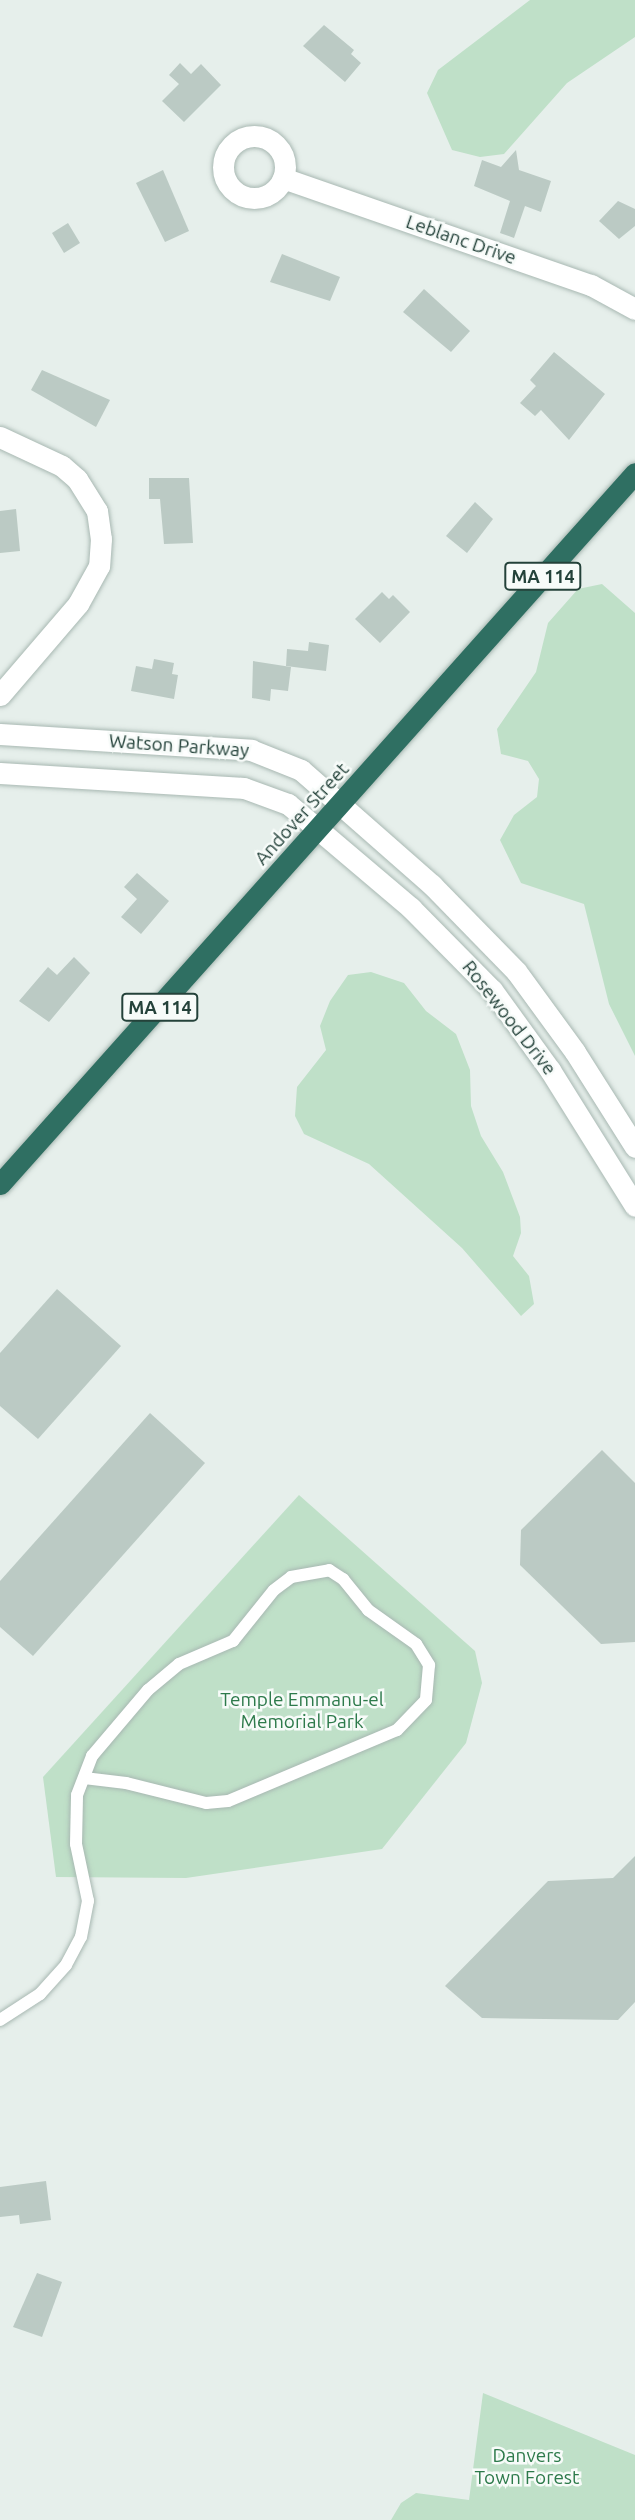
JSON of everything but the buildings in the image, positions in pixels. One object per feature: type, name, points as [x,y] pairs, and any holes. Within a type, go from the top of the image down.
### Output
[{"type":"highway","name":"Andover Street","points":[[0,1184],[319,830],[635,473]]},
{"type":"street","name":"Leblanc Drive","points":[[283,178],[591,285],[635,309]]},
{"type":"street","points":[[0,437],[62,466],[76,479],[97,511],[101,539],[99,566],[78,604],[0,695]]},
{"type":"street","name":"Watson Parkway","points":[[0,734],[251,750],[302,770],[341,805]]},
{"type":"street","name":"Watson Parkway","points":[[0,773],[244,788],[288,804],[319,830]]},
{"type":"street","name":"Rosewood Drive","points":[[341,805],[507,961],[575,1052],[635,1147]]},
{"type":"street","name":"Rosewood Drive","points":[[319,830],[411,908],[492,990],[550,1070],[635,1206]]},
{"type":"lane","points":[[0,2020],[40,1994],[66,1965],[81,1937],[88,1901],[74,1821],[84,1778],[100,1746],[148,1690],[179,1664],[233,1641],[274,1590],[291,1577],[329,1570],[368,1610],[416,1644],[429,1665],[426,1700],[397,1730],[228,1801],[206,1803],[126,1783],[84,1778]]},
{"type":"green space","points":[[530,0],[635,0],[635,37],[567,83],[504,154],[480,157],[452,150],[427,93],[438,70]]},
{"type":"green space","points":[[602,584],[635,613],[635,1056],[609,1004],[584,904],[521,883],[500,840],[514,815],[537,797],[539,779],[528,761],[501,754],[497,729],[536,672],[548,623],[578,589]]},
{"type":"green space","points":[[371,972],[404,983],[426,1011],[456,1034],[470,1070],[471,1106],[481,1136],[503,1172],[520,1217],[521,1233],[513,1256],[529,1276],[534,1304],[521,1316],[462,1248],[369,1164],[304,1134],[295,1116],[297,1087],[326,1050],[320,1026],[330,1001],[348,975]]},
{"type":"green space","name":"Temple Emmanu-el Memorial Park","points":[[299,1495],[475,1651],[482,1683],[466,1743],[382,1849],[186,1878],[56,1877],[43,1777]]},
{"type":"green space","name":"Danvers Town Forest","points":[[483,2393],[635,2455],[635,2520],[391,2520],[401,2503],[416,2493],[469,2500]]}]
